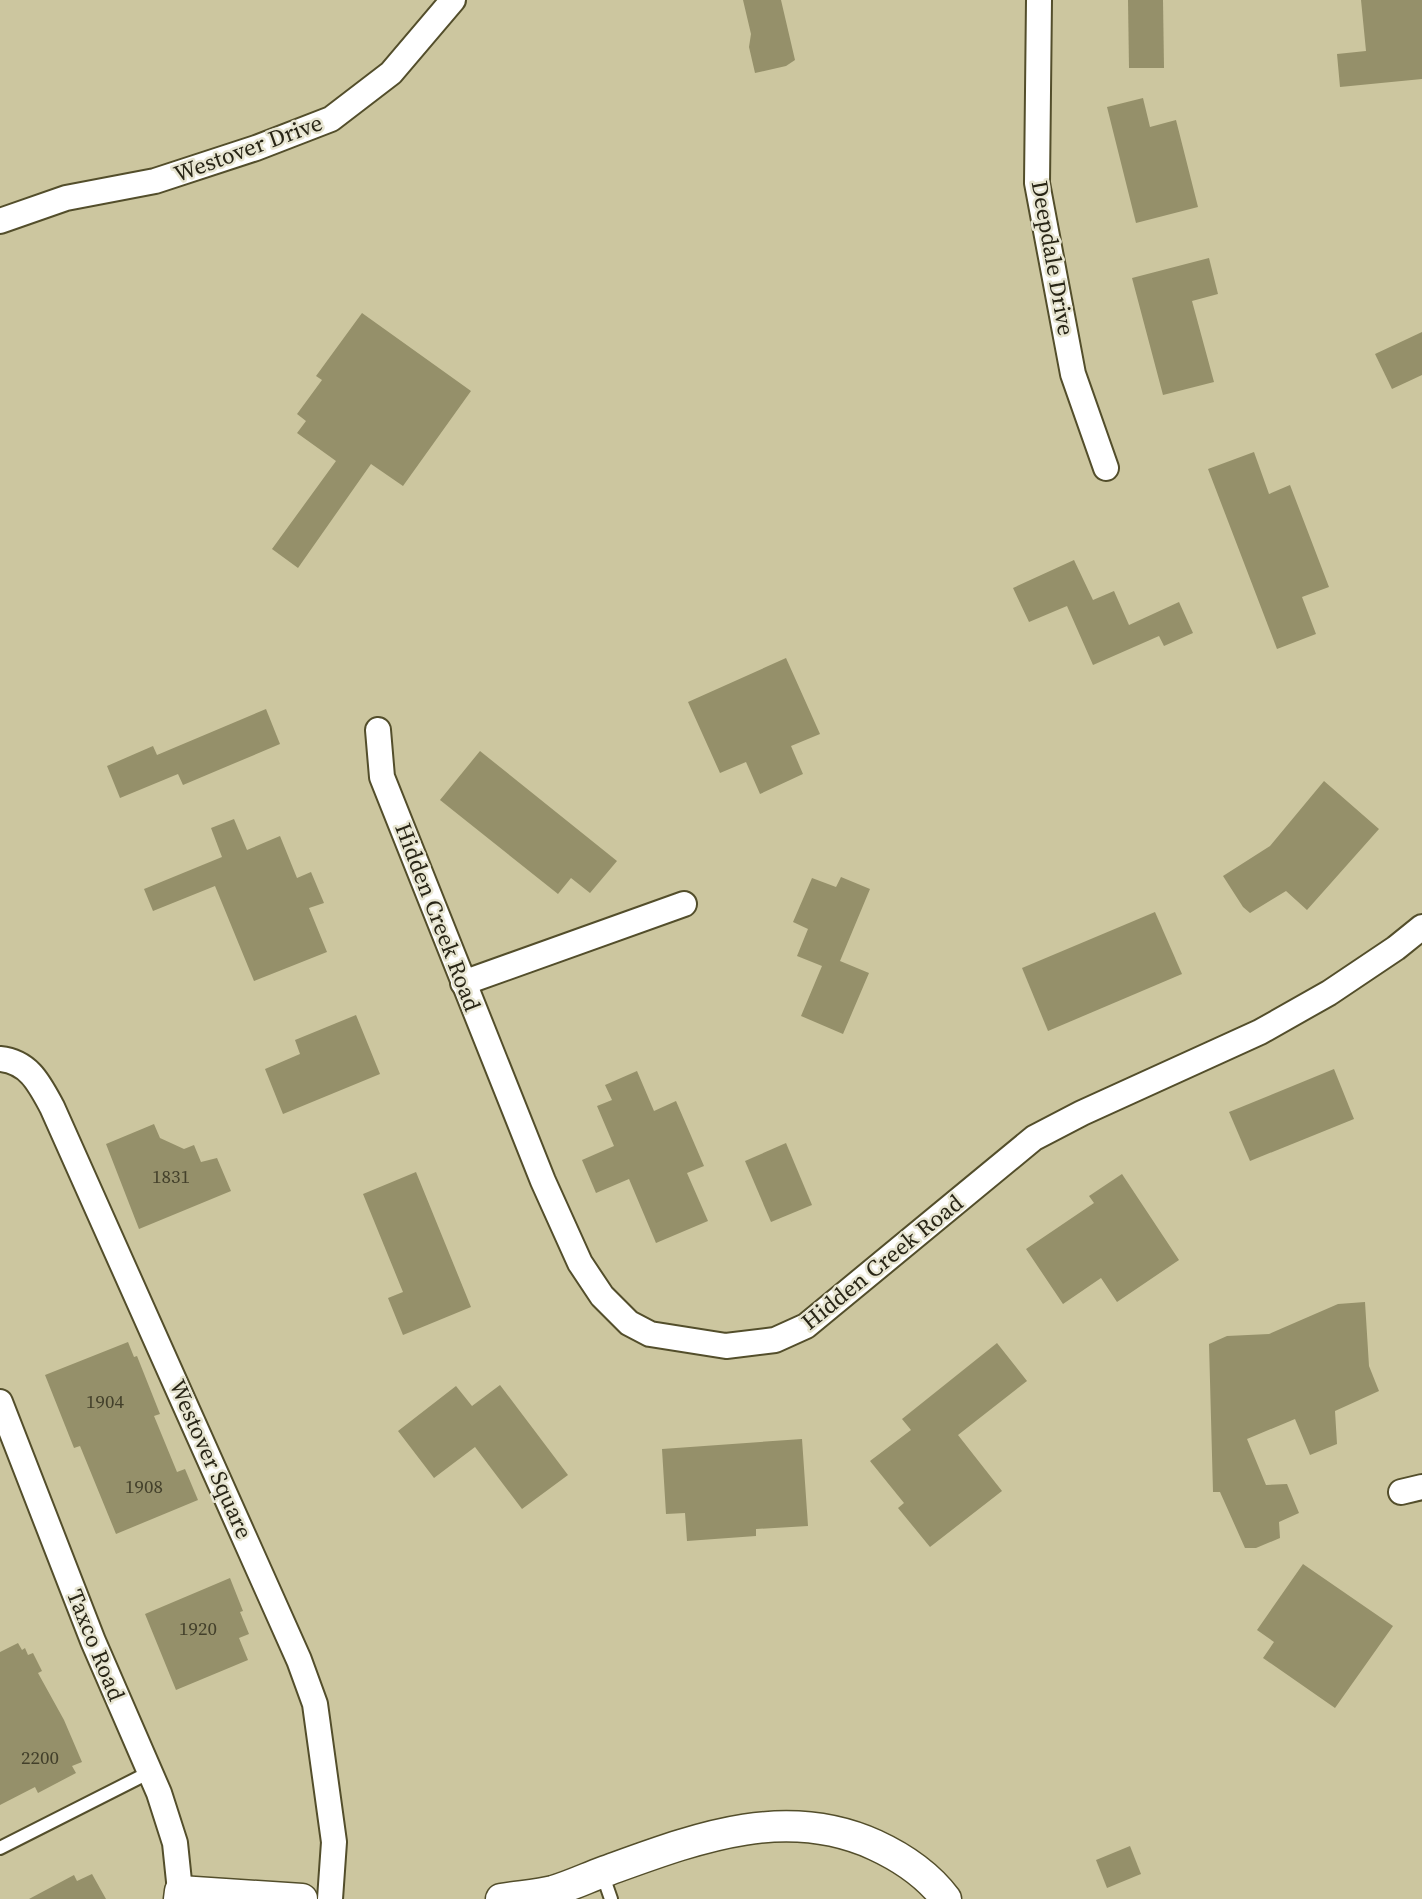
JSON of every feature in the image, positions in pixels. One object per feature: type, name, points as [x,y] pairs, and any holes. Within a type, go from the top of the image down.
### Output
[{"type":"street","name":"Westover Drive","points":[[0,221],[66,198],[155,181],[256,148],[331,119],[391,73],[453,0]]},
{"type":"street","name":"Deepdale Drive","points":[[1039,0],[1037,183],[1073,374],[1106,468]]},
{"type":"street","name":"Hidden Creek Road","points":[[378,730],[382,777],[548,1192],[580,1263],[602,1296],[629,1323],[650,1334],[726,1346],[775,1340],[806,1326],[1034,1138],[1082,1112],[1260,1032],[1329,993],[1422,927]]},
{"type":"street","points":[[463,983],[684,904]]},
{"type":"street","name":"Westover Square","points":[[0,1059],[15,1060],[36,1077],[52,1107],[299,1660],[314,1704],[334,1842],[330,1899]]},
{"type":"street","name":"Taxco Road","points":[[0,1402],[93,1641],[159,1793],[175,1843],[180,1895]]},
{"type":"street","points":[[501,1899],[606,1886],[709,1836],[758,1826],[807,1825],[850,1834],[891,1852],[922,1873],[946,1899]]},
{"type":"street","points":[[180,1895],[302,1899]]},
{"type":"lane","points":[[0,1848],[150,1772]]},
{"type":"building","points":[[743,0],[781,0],[795,60],[786,66],[755,73],[749,47],[751,34]]},
{"type":"building","points":[[1128,0],[1163,0],[1164,68],[1129,68]]},
{"type":"building","points":[[1361,0],[1422,0],[1422,79],[1340,87],[1337,54],[1366,51]]},
{"type":"building","points":[[1143,98],[1150,127],[1176,120],[1198,207],[1136,223],[1107,107]]},
{"type":"building","points":[[1209,258],[1218,294],[1192,301],[1214,382],[1163,395],[1132,278]]},
{"type":"building","points":[[362,313],[471,391],[403,486],[371,464],[298,568],[272,549],[336,461],[297,433],[306,421],[297,414],[322,380],[316,376]]},
{"type":"building","points":[[1422,332],[1422,375],[1392,389],[1375,354]]},
{"type":"building","points":[[1254,452],[1269,494],[1290,485],[1329,587],[1302,597],[1316,634],[1277,649],[1208,469]]},
{"type":"building","points":[[1074,560],[1093,600],[1114,591],[1129,625],[1179,602],[1193,633],[1164,646],[1159,636],[1093,665],[1067,606],[1029,622],[1013,588]]},
{"type":"building","points":[[786,658],[820,734],[791,746],[803,774],[760,794],[746,762],[720,773],[688,702]]},
{"type":"building","points":[[266,709],[280,744],[183,785],[178,774],[120,798],[107,766],[153,746],[157,755]]},
{"type":"building","points":[[480,751],[617,861],[590,893],[571,878],[558,894],[440,800]]},
{"type":"building","points":[[1324,781],[1379,829],[1307,910],[1286,891],[1250,913],[1243,907],[1223,876],[1270,846]]},
{"type":"building","points":[[234,819],[247,850],[280,836],[297,878],[311,872],[324,903],[309,908],[327,952],[254,981],[215,886],[153,911],[144,889],[222,857],[211,828]]},
{"type":"building","points":[[841,877],[870,889],[840,961],[869,973],[843,1034],[801,1016],[822,966],[797,956],[808,929],[793,922],[812,878],[836,887]]},
{"type":"building","points":[[1155,912],[1182,974],[1048,1031],[1022,968]]},
{"type":"building","points":[[356,1015],[380,1074],[283,1114],[265,1069],[300,1054],[295,1040]]},
{"type":"building","points":[[1334,1069],[1354,1119],[1250,1161],[1229,1112]]},
{"type":"building","points":[[637,1071],[654,1111],[676,1101],[704,1166],[687,1173],[708,1221],[656,1243],[629,1179],[596,1193],[582,1160],[614,1146],[597,1106],[612,1100],[605,1085]]},
{"type":"building","points":[[154,1124],[160,1138],[184,1149],[194,1145],[201,1162],[217,1158],[231,1191],[139,1229],[106,1144]]},
{"type":"building","points":[[786,1143],[812,1205],[771,1222],[745,1161]]},
{"type":"building","points":[[416,1172],[471,1307],[403,1335],[388,1298],[403,1292],[363,1194]]},
{"type":"building","points":[[1122,1174],[1179,1260],[1117,1302],[1101,1278],[1063,1304],[1026,1249],[1094,1203],[1089,1196]]},
{"type":"building","points":[[1365,1302],[1369,1366],[1379,1391],[1335,1411],[1337,1444],[1310,1455],[1295,1419],[1247,1439],[1266,1485],[1287,1484],[1299,1513],[1279,1522],[1280,1538],[1256,1548],[1245,1548],[1220,1492],[1213,1492],[1209,1344],[1227,1336],[1269,1334],[1338,1304]]},
{"type":"building","points":[[128,1342],[134,1357],[137,1356],[160,1414],[154,1416],[177,1472],[185,1469],[198,1500],[116,1534],[80,1446],[74,1448],[45,1375]]},
{"type":"building","points":[[997,1343],[1027,1381],[958,1435],[1002,1491],[930,1547],[898,1508],[904,1503],[870,1461],[911,1430],[902,1419]]},
{"type":"building","points":[[500,1385],[568,1475],[522,1509],[475,1447],[434,1478],[398,1431],[456,1386],[472,1406]]},
{"type":"building","points":[[802,1439],[808,1526],[756,1529],[756,1536],[687,1541],[685,1513],[666,1514],[662,1449]]},
{"type":"building","points":[[1303,1564],[1393,1626],[1335,1708],[1263,1658],[1274,1642],[1257,1630]]},
{"type":"building","points":[[230,1578],[249,1634],[239,1638],[248,1660],[176,1690],[145,1614]]},
{"type":"building","points":[[18,1643],[22,1650],[25,1648],[28,1655],[33,1653],[42,1671],[38,1673],[64,1720],[82,1762],[72,1766],[76,1773],[38,1793],[35,1787],[0,1805],[0,1652]]},
{"type":"building","points":[[1130,1846],[1141,1874],[1107,1888],[1096,1860]]},
{"type":"building","points":[[92,1874],[106,1899],[29,1899],[74,1875],[77,1881]]}]
